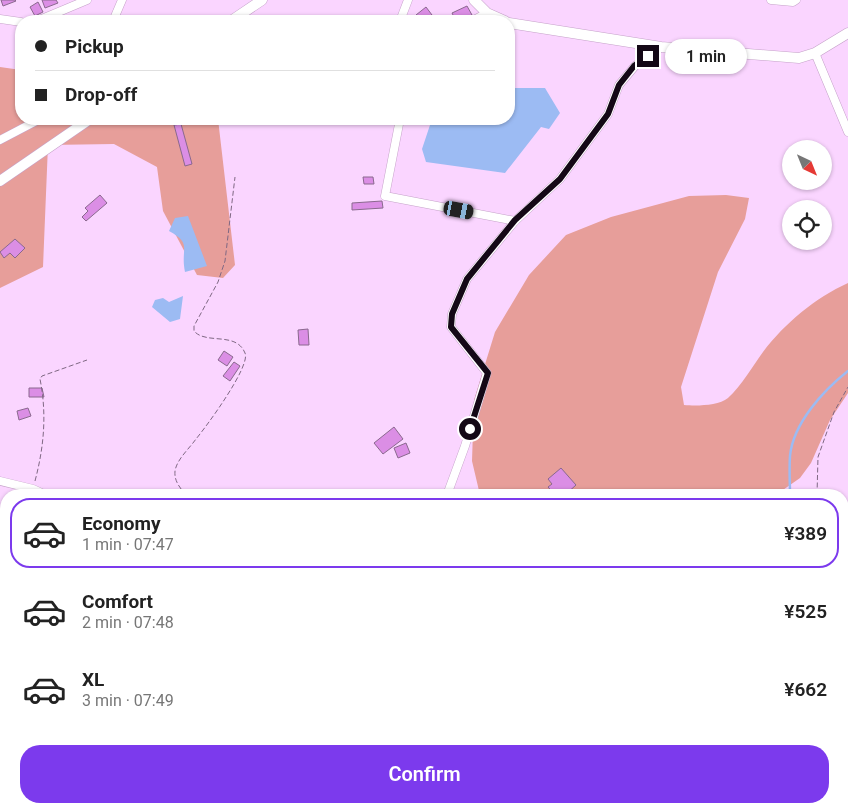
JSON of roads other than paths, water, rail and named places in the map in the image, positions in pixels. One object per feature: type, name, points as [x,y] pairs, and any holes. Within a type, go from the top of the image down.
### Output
[{"type":"street","points":[[51,15],[87,0]]},
{"type":"street","points":[[116,15],[122,0]]},
{"type":"street","points":[[240,15],[262,0]]},
{"type":"street","points":[[402,15],[408,0]]},
{"type":"street","points":[[474,0],[487,14]]},
{"type":"street","points":[[771,0],[793,2],[796,0]]},
{"type":"street","points":[[0,19],[15,21]]},
{"type":"street","points":[[515,24],[661,47],[800,58],[815,53],[848,33]]},
{"type":"street","points":[[449,489],[466,446],[488,373],[451,327],[452,314],[467,279],[515,220],[560,179],[608,114],[619,85],[634,66],[661,47]]},
{"type":"street","points":[[815,53],[848,132]]},
{"type":"street","points":[[0,140],[29,125]]},
{"type":"street","points":[[0,181],[81,125]]},
{"type":"street","points":[[399,125],[385,196],[515,220]]},
{"type":"street","points":[[0,481],[33,489]]},
{"type":"water","points":[[515,88],[545,88],[560,113],[549,129],[541,127],[505,173],[426,162],[422,149],[430,125],[515,125]]},
{"type":"water","points":[[188,216],[207,266],[185,272],[183,243],[169,231],[175,218]]},
{"type":"water","points":[[183,296],[180,319],[170,322],[152,307],[155,300],[163,298],[169,302]]},
{"type":"waterway","points":[[790,489],[790,456],[797,431],[811,408],[848,371]]}]
